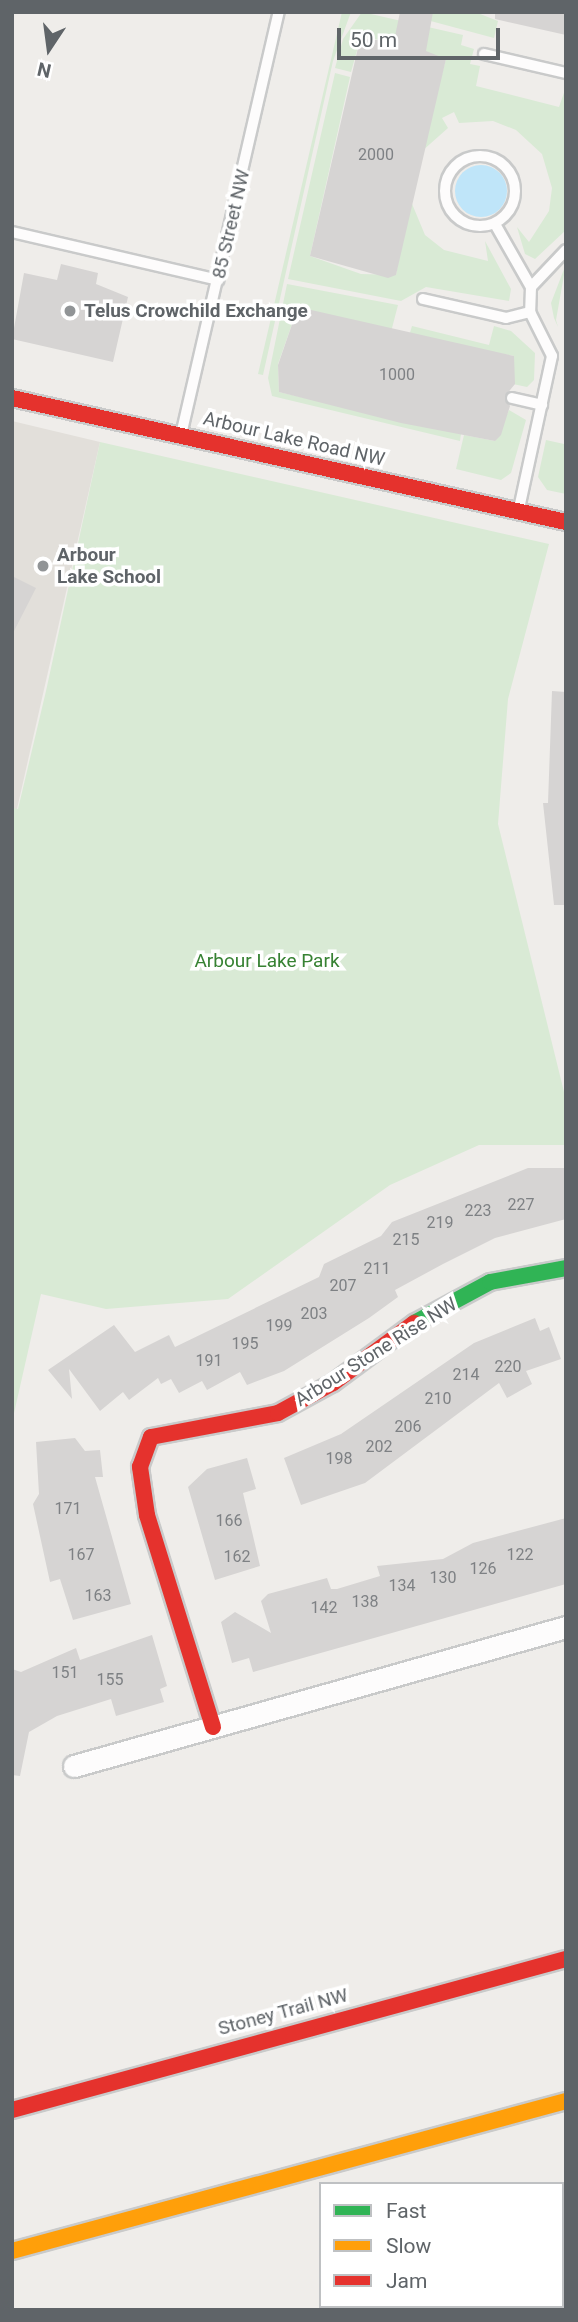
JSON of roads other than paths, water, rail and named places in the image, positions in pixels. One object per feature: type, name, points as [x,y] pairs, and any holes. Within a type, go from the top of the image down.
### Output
[{"type":"main road","name":"Arbour Lake Road NW","points":[[12,398],[566,522]]},
{"type":"main road","name":"Arbour Stone Rise NW","points":[[213,1727],[147,1515],[140,1467],[151,1437],[278,1413],[333,1383],[417,1321],[490,1282],[566,1268]]},
{"type":"main road","name":"Stoney Trail NW","points":[[12,2110],[566,1959]]},
{"type":"main road","points":[[12,2251],[566,2101]]},
{"type":"street","points":[[74,1766],[566,1627]]},
{"type":"lane","name":"85 Street NW","points":[[181,435],[279,12]]},
{"type":"lane","points":[[484,54],[566,73]]},
{"type":"lane","points":[[471,156],[504,164],[515,185],[512,207],[495,223],[472,226],[447,203],[446,180],[471,156]]},
{"type":"lane","points":[[495,223],[531,287],[530,312],[551,348],[519,512]]},
{"type":"lane","points":[[12,232],[218,280]]},
{"type":"lane","points":[[531,287],[566,250]]},
{"type":"lane","points":[[423,299],[506,318],[530,312]]},
{"type":"lane","points":[[512,398],[542,405]]},
{"type":"water","points":[[481,165],[491,167],[499,173],[505,181],[505,201],[499,209],[491,215],[481,217],[471,215],[463,209],[457,201],[455,191],[457,181],[463,173],[471,167]]},
{"type":"place","name":"Telus Crowchild Exchange","points":[[70,311]]},
{"type":"place","name":"Arbour Lake School","points":[[43,566]]},
{"type":"park label","name":"Arbour Lake Park","points":[[267,961]]}]
